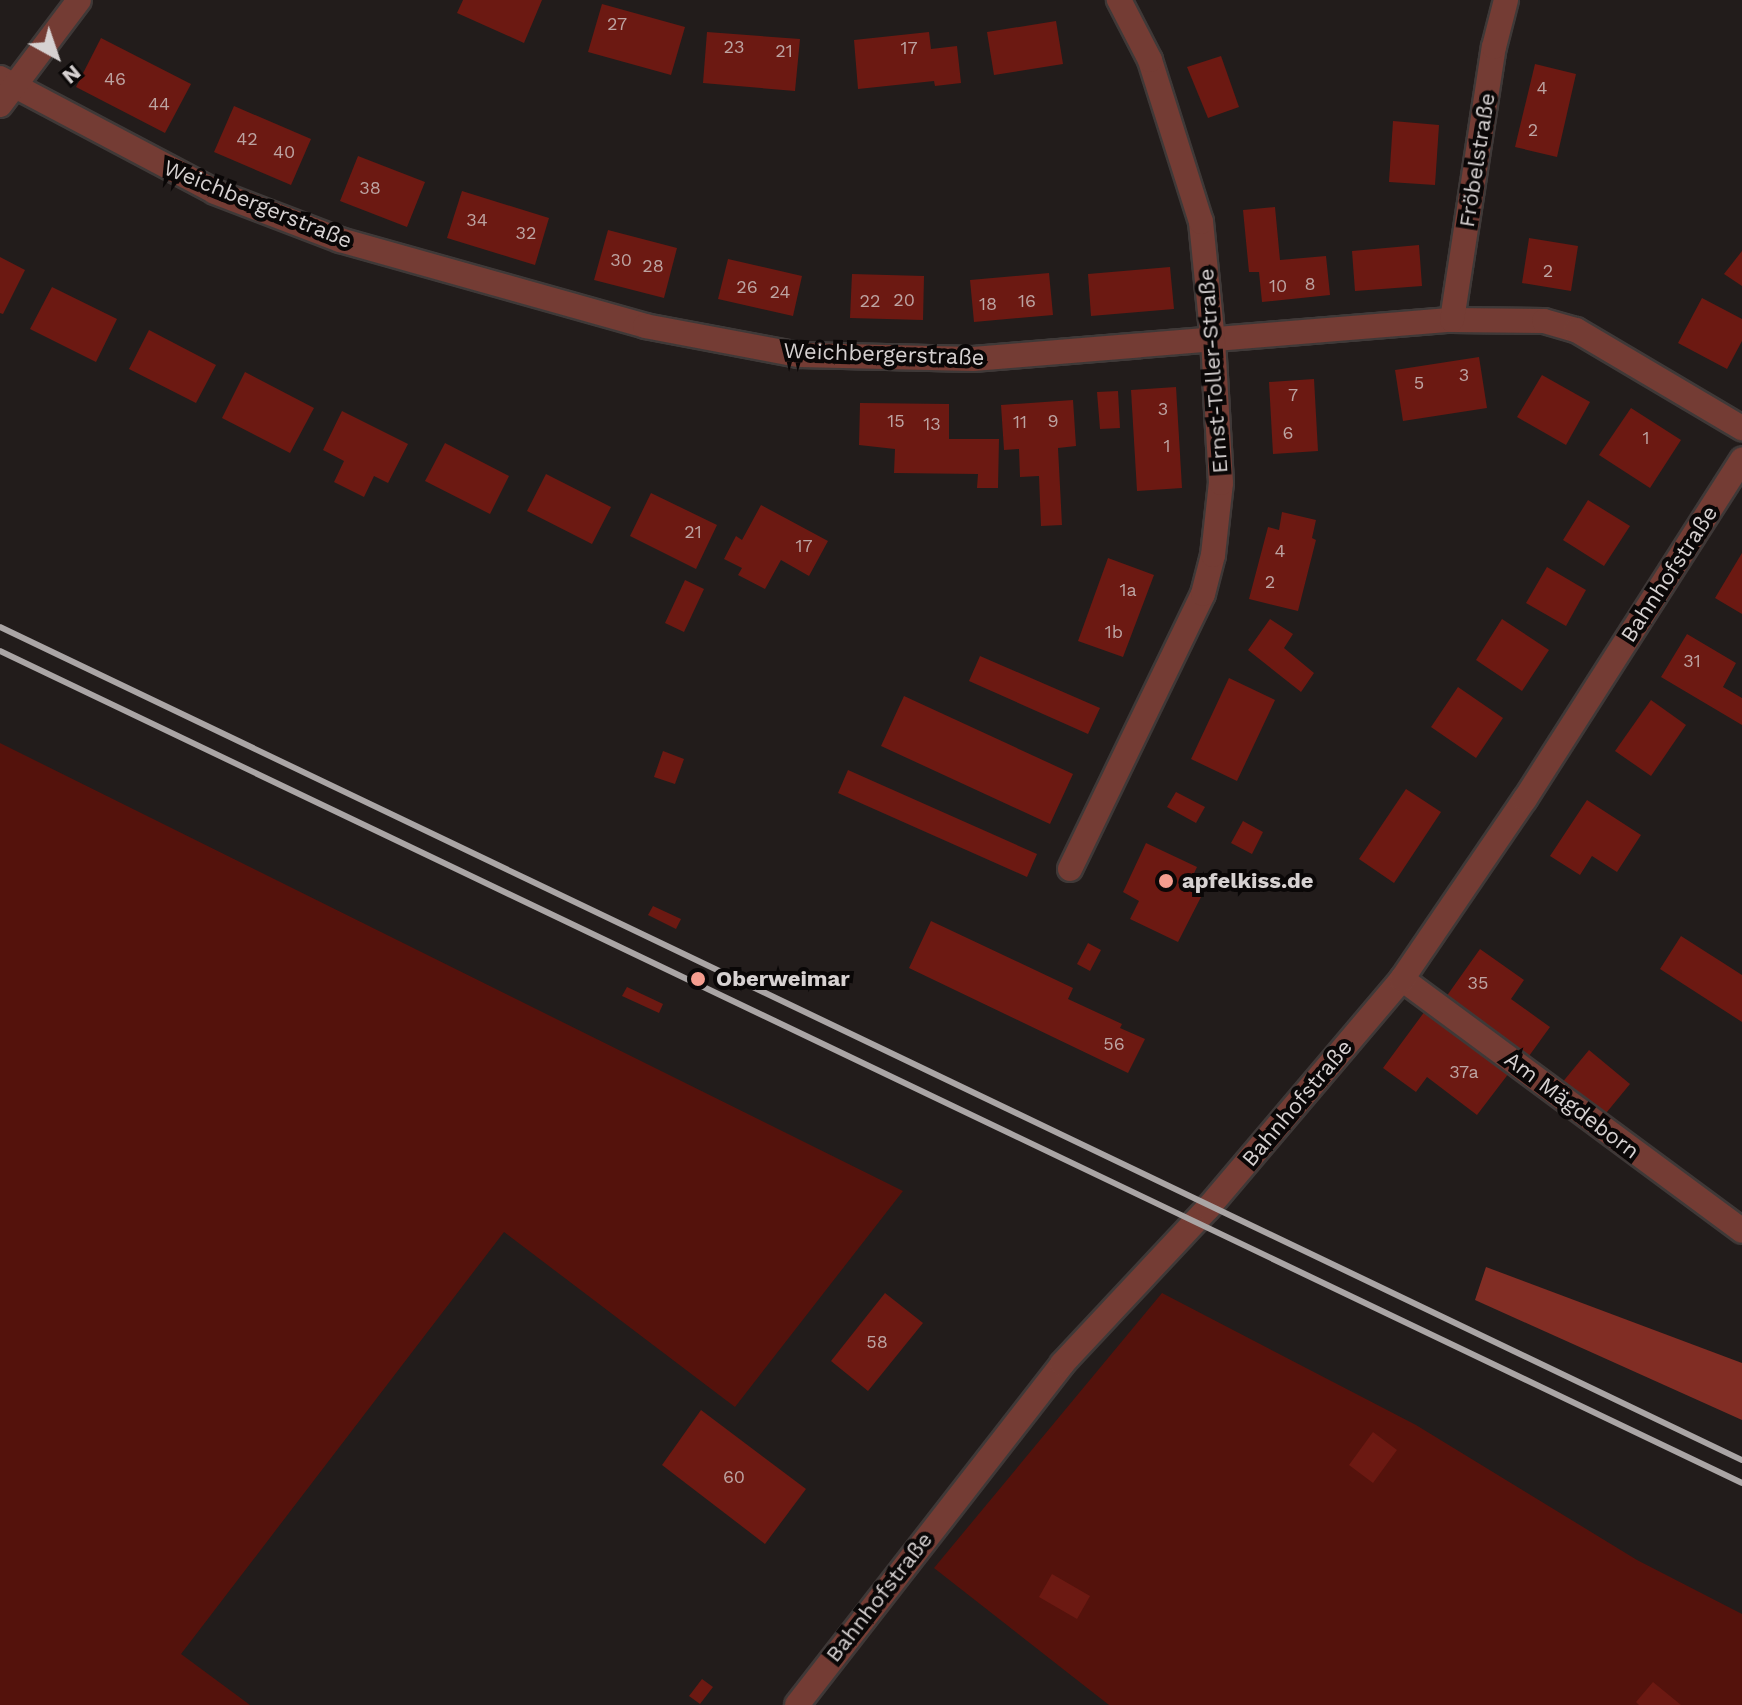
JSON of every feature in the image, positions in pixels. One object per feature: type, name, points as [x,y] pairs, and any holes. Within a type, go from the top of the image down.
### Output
[{"type":"street","points":[[4,90],[79,0]]},
{"type":"street","name":"Ernst-Toller-Straße","points":[[1070,869],[1203,594],[1213,555],[1221,483],[1213,342],[1201,222],[1150,60],[1119,0]]},
{"type":"street","name":"Fröbelstraße","points":[[1452,320],[1494,47],[1506,0]]},
{"type":"street","name":"Weichbergerstraße","points":[[4,90],[215,192],[340,240],[645,326],[799,355],[973,359],[1213,342],[1452,320],[1544,321],[1576,330],[1742,428]]},
{"type":"street","name":"Bahnhofstraße","points":[[797,1705],[1062,1364],[1208,1208],[1402,979],[1525,799],[1742,460]]},
{"type":"street","name":"Am Mägdeborn","points":[[1402,979],[1742,1231]]},
{"type":"shaded area","points":[[0,743],[903,1191],[735,1407],[504,1232],[181,1654],[250,1705],[0,1705]]},
{"type":"shaded area","points":[[1486,1267],[1742,1363],[1742,1420],[1475,1300]]},
{"type":"shaded area","points":[[1162,1293],[1416,1425],[1637,1560],[1742,1614],[1742,1705],[1109,1705],[934,1568]]},
{"type":"building","points":[[463,0],[542,0],[524,43],[457,13]]},
{"type":"building","points":[[602,4],[685,27],[671,75],[588,52]]},
{"type":"building","points":[[1056,21],[1063,64],[994,75],[987,32]]},
{"type":"building","points":[[707,32],[800,39],[795,91],[703,83]]},
{"type":"building","points":[[929,32],[931,49],[957,46],[961,83],[935,86],[934,81],[858,89],[854,40]]},
{"type":"building","points":[[101,38],[191,84],[165,133],[76,87]]},
{"type":"building","points":[[1221,56],[1239,107],[1208,118],[1187,67]]},
{"type":"building","points":[[1535,64],[1576,74],[1557,157],[1515,147]]},
{"type":"building","points":[[234,106],[311,139],[291,185],[214,152]]},
{"type":"building","points":[[1393,121],[1439,125],[1435,185],[1389,182]]},
{"type":"building","points":[[358,156],[425,182],[407,227],[340,201]]},
{"type":"building","points":[[462,191],[549,218],[535,265],[447,238]]},
{"type":"building","points":[[1275,207],[1280,260],[1326,256],[1330,295],[1262,302],[1259,272],[1249,272],[1243,210]]},
{"type":"building","points":[[608,230],[677,248],[664,298],[594,280]]},
{"type":"building","points":[[1529,238],[1578,246],[1571,291],[1522,283]]},
{"type":"building","points":[[1419,245],[1422,286],[1355,291],[1352,251]]},
{"type":"building","points":[[1742,251],[1742,286],[1724,274]]},
{"type":"building","points":[[0,257],[25,270],[3,314],[0,313]]},
{"type":"building","points":[[728,259],[802,276],[793,316],[718,299]]},
{"type":"building","points":[[1170,267],[1174,309],[1091,316],[1088,274]]},
{"type":"building","points":[[1049,273],[1053,315],[974,322],[970,280]]},
{"type":"building","points":[[852,274],[924,276],[923,320],[850,318]]},
{"type":"building","points":[[52,287],[117,319],[96,362],[30,329]]},
{"type":"building","points":[[1702,298],[1742,319],[1742,341],[1727,369],[1678,343]]},
{"type":"building","points":[[149,330],[216,365],[196,403],[129,369]]},
{"type":"building","points":[[1479,357],[1487,408],[1403,421],[1395,370]]},
{"type":"building","points":[[245,372],[314,408],[290,453],[222,418]]},
{"type":"building","points":[[1542,375],[1590,402],[1566,445],[1517,417]]},
{"type":"building","points":[[1314,379],[1318,451],[1273,454],[1269,382]]},
{"type":"building","points":[[1176,387],[1182,488],[1137,491],[1131,390]]},
{"type":"building","points":[[1118,391],[1120,428],[1100,429],[1097,392]]},
{"type":"building","points":[[1073,400],[1076,446],[1058,448],[1062,525],[1041,526],[1039,476],[1020,477],[1019,449],[1004,450],[1001,405]]},
{"type":"building","points":[[860,403],[949,404],[949,439],[999,439],[998,488],[977,488],[978,474],[894,473],[895,449],[859,445]]},
{"type":"building","points":[[1631,408],[1681,440],[1650,488],[1599,455]]},
{"type":"building","points":[[342,411],[408,444],[388,483],[374,476],[364,497],[334,482],[344,461],[323,450]]},
{"type":"building","points":[[445,443],[509,476],[490,514],[425,481]]},
{"type":"building","points":[[546,474],[611,507],[592,544],[527,511]]},
{"type":"building","points":[[651,493],[717,525],[696,569],[630,536]]},
{"type":"building","points":[[1588,500],[1630,526],[1604,566],[1563,540]]},
{"type":"building","points":[[761,505],[828,541],[809,576],[781,560],[765,589],[738,575],[742,568],[724,559],[736,536],[742,540]]},
{"type":"building","points":[[1282,512],[1316,520],[1312,538],[1316,540],[1298,611],[1249,599],[1268,527],[1279,530]]},
{"type":"building","points":[[1742,553],[1742,614],[1715,598]]},
{"type":"building","points":[[1108,558],[1154,575],[1123,657],[1078,641]]},
{"type":"building","points":[[1547,567],[1586,590],[1566,626],[1526,603]]},
{"type":"building","points":[[685,580],[704,589],[684,632],[665,623]]},
{"type":"building","points":[[1270,619],[1293,634],[1284,648],[1314,673],[1301,692],[1248,650]]},
{"type":"building","points":[[1502,619],[1549,650],[1522,691],[1476,660]]},
{"type":"building","points":[[1687,634],[1736,663],[1723,687],[1742,698],[1742,725],[1661,677]]},
{"type":"building","points":[[980,656],[1100,708],[1088,734],[969,681]]},
{"type":"building","points":[[1229,678],[1275,700],[1237,781],[1191,759]]},
{"type":"building","points":[[1458,687],[1503,718],[1476,758],[1431,727]]},
{"type":"building","points":[[904,696],[1073,774],[1050,824],[881,746]]},
{"type":"building","points":[[1651,700],[1686,725],[1651,776],[1615,751]]},
{"type":"building","points":[[663,751],[684,759],[675,784],[654,777]]},
{"type":"building","points":[[848,770],[1037,854],[1027,877],[838,793]]},
{"type":"building","points":[[1406,789],[1441,812],[1394,883],[1359,859]]},
{"type":"building","points":[[1176,792],[1205,807],[1196,823],[1167,807]]},
{"type":"building","points":[[1587,800],[1641,835],[1617,872],[1592,856],[1580,875],[1550,856]]},
{"type":"building","points":[[1243,821],[1263,832],[1252,854],[1231,843]]},
{"type":"building","points":[[1146,843],[1197,867],[1187,888],[1202,895],[1178,942],[1130,919],[1139,901],[1123,892]]},
{"type":"building","points":[[653,906],[681,919],[676,929],[648,915]]},
{"type":"building","points":[[931,921],[1073,988],[1068,999],[1122,1024],[1120,1028],[1145,1039],[1128,1073],[909,968]]},
{"type":"building","points":[[1681,936],[1742,975],[1742,1022],[1660,969]]},
{"type":"building","points":[[1088,943],[1101,950],[1090,971],[1077,964]]},
{"type":"building","points":[[1480,949],[1524,980],[1511,999],[1550,1027],[1529,1056],[1446,997]]},
{"type":"building","points":[[627,987],[663,1004],[659,1013],[622,996]]},
{"type":"building","points":[[1425,1011],[1509,1073],[1477,1115],[1427,1077],[1416,1092],[1383,1068]]},
{"type":"building","points":[[1589,1050],[1630,1084],[1602,1118],[1561,1084]]},
{"type":"building","points":[[885,1293],[923,1323],[868,1391],[831,1361]]},
{"type":"building","points":[[701,1410],[806,1489],[765,1544],[662,1465]]},
{"type":"building","points":[[1373,1432],[1397,1450],[1373,1483],[1349,1465]]},
{"type":"building","points":[[1052,1574],[1090,1596],[1077,1619],[1039,1597]]},
{"type":"building","points":[[702,1679],[713,1687],[700,1704],[689,1696]]},
{"type":"building","points":[[1653,1682],[1681,1705],[1639,1705],[1636,1702]]},
{"type":"railway","points":[[0,627],[1742,1460]]},
{"type":"railway","points":[[0,651],[1742,1483]]},
{"type":"place","name":"apfelkiss.de","points":[[1166,881]]},
{"type":"place","name":"Oberweimar","points":[[698,979]]}]
